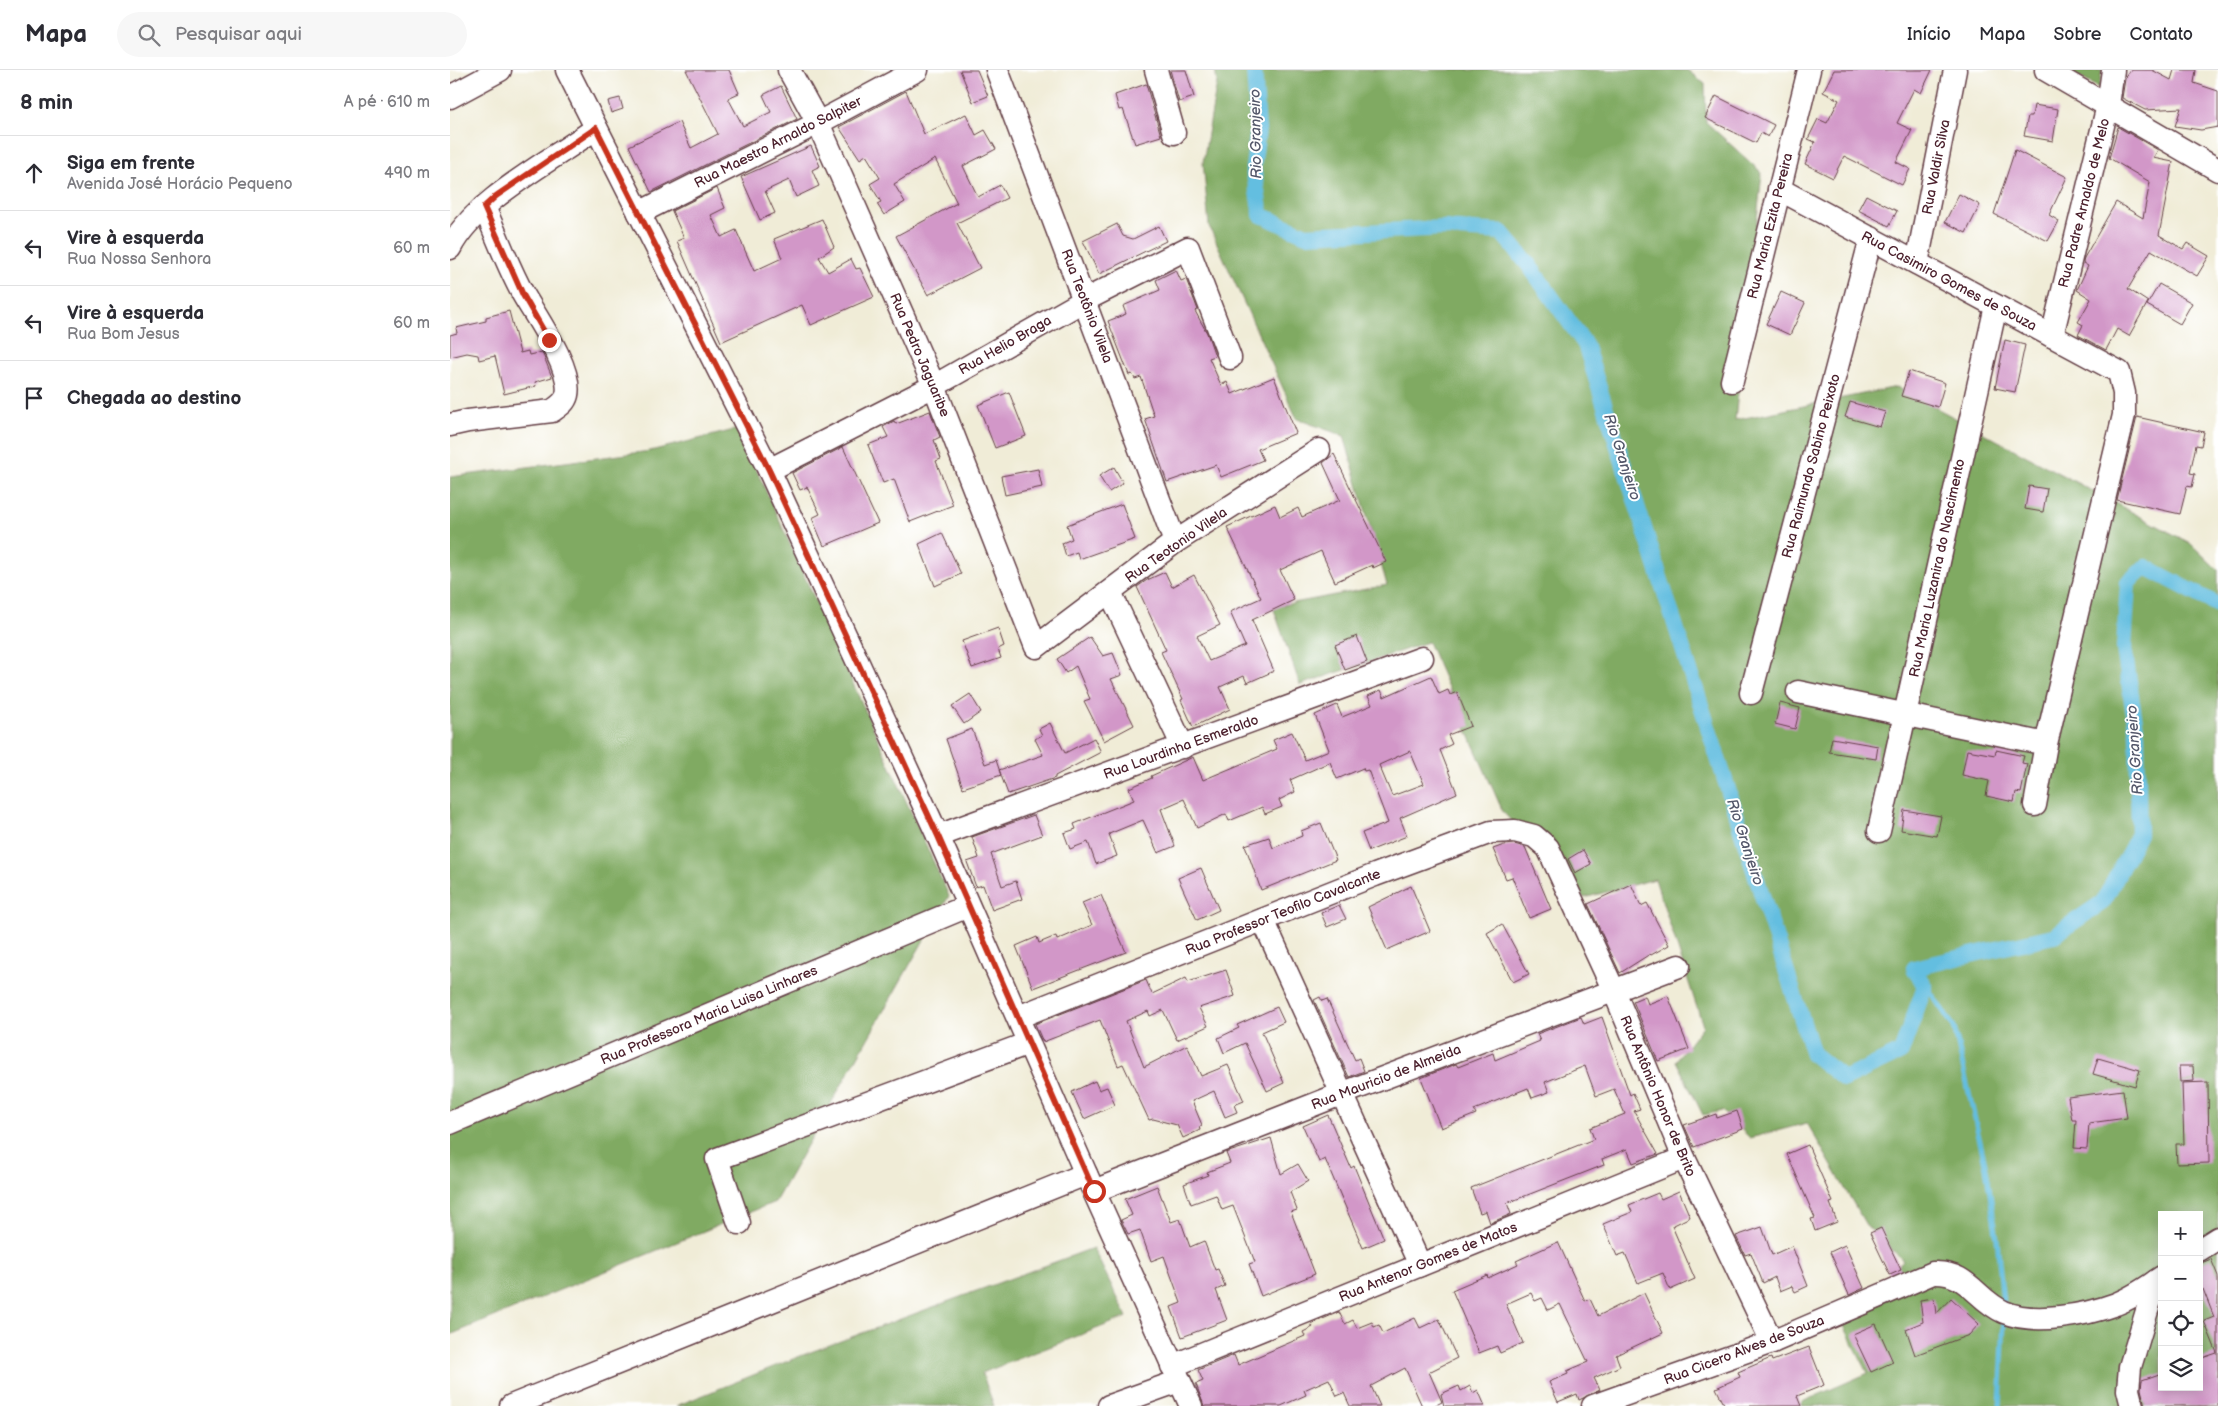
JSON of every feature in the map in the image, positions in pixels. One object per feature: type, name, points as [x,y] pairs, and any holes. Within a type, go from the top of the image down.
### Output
[{"type":"street","points":[[450,97],[500,70]]},
{"type":"street","points":[[568,70],[769,470],[938,836],[1090,1183],[1191,1406]]},
{"type":"street","name":"Rua Pedro Jaguaribe","points":[[789,70],[818,123],[934,386],[1036,647]]},
{"type":"street","name":"Rua Maestro Arnaldo Salpiter","points":[[639,213],[818,123],[917,70]]},
{"type":"street","name":"Rua Teotônio Vilela","points":[[997,70],[1175,542]]},
{"type":"street","points":[[1156,70],[1174,133]]},
{"type":"street","name":"Rua Maria Ezita Pereira","points":[[1732,381],[1809,70]]},
{"type":"street","name":"Rua Valdir Silva","points":[[1917,263],[1955,70]]},
{"type":"street","points":[[2046,70],[2108,104],[2218,170]]},
{"type":"street","name":"Rua Padre Arnaldo de Melo","points":[[2052,336],[2108,104],[2114,70]]},
{"type":"street","points":[[450,248],[455,238],[496,196],[596,128]]},
{"type":"street","name":"Rua Casimiro Gomes de Souza","points":[[1779,189],[2119,372],[2124,393],[2124,416],[2046,744]]},
{"type":"street","points":[[450,425],[468,421],[552,411],[564,403],[567,394],[567,384],[562,363],[523,295],[484,207]]},
{"type":"street","name":"Rua Raimundo Sabino Peixoto","points":[[1752,693],[1871,238]]},
{"type":"street","name":"Rua Helio Braga","points":[[769,470],[934,386],[1085,300],[1188,248],[1230,358]]},
{"type":"street","name":"Rua Maria Luzanira do Nascimento","points":[[1879,831],[1996,306]]},
{"type":"street","name":"Rua Teotonio Vilela","points":[[1036,647],[1175,542],[1319,450]]},
{"type":"street","points":[[1110,592],[1183,747]]},
{"type":"street","name":"Rua Lourdinha Esmeraldo","points":[[938,836],[1422,658]]},
{"type":"street","points":[[1798,692],[2046,744],[2035,805]]},
{"type":"street","name":"Rua Professor Teofilo Cavalcante","points":[[1018,1017],[1375,875],[1491,832],[1515,831],[1534,836],[1548,848]]},
{"type":"street","name":"Rua Antônio Honor de Brito","points":[[1548,848],[1614,992],[1684,1158],[1772,1342]]},
{"type":"street","name":"Rua Professora Maria Luisa Linhares","points":[[450,1123],[968,906]]},
{"type":"street","points":[[1263,920],[1420,1265]]},
{"type":"street","name":"Rua Mauricio de Almeida","points":[[511,1406],[1090,1183],[1341,1094],[1679,966]]},
{"type":"street","points":[[739,1223],[717,1159],[1029,1043]]},
{"type":"street","name":"Rua Antenor Gomes de Matos","points":[[1109,1406],[1175,1373],[1420,1265],[1684,1158]]},
{"type":"street","points":[[2203,1247],[2218,1238]]},
{"type":"street","name":"Rua Cicero Alves de Souza","points":[[1593,1406],[1772,1342],[1933,1273],[1953,1274],[2004,1312],[2032,1319],[2088,1312],[2103,1308],[2117,1303],[2158,1280]]},
{"type":"street","points":[[2132,1406],[2128,1390],[2130,1366],[2158,1282]]},
{"type":"green space","points":[[1215,70],[1687,70],[1705,84],[1706,122],[1762,173],[1735,420],[1897,387],[2190,543],[2218,570],[2218,1406],[1802,1406],[1802,1402],[1868,1373],[1843,1324],[1903,1260],[1866,1225],[1807,1123],[1750,1138],[1722,1111],[1703,1115],[1676,1061],[1703,1026],[1655,879],[1584,898],[1503,812],[1428,642],[1300,685],[1273,607],[1387,585],[1344,436],[1297,419],[1209,226],[1203,162],[1217,82]]},
{"type":"green space","points":[[2067,70],[2102,70],[2099,88]]},
{"type":"green space","points":[[738,429],[949,896],[775,1202],[450,1335],[450,477],[650,451]]},
{"type":"green space","points":[[1093,1248],[1127,1317],[982,1373],[994,1406],[676,1406],[808,1353]]},
{"type":"building","points":[[686,70],[729,70],[739,93],[728,98],[743,126],[771,112],[763,95],[781,86],[797,119],[651,192],[629,146],[679,122],[691,148],[718,134]]},
{"type":"building","points":[[960,70],[977,70],[988,96],[973,102]]},
{"type":"building","points":[[1170,70],[1186,70],[1194,97],[1179,102]]},
{"type":"building","points":[[1834,70],[1932,70],[1921,93],[1914,89],[1897,123],[1912,130],[1896,162],[1910,169],[1902,185],[1844,156],[1833,178],[1805,164],[1815,142],[1808,139],[1818,119],[1827,123],[1839,100],[1823,92]]},
{"type":"building","points":[[2130,70],[2152,70],[2171,80],[2174,70],[2196,70],[2194,83],[2218,91],[2218,127],[2201,130],[2175,126],[2181,108],[2145,110],[2122,98],[2125,79]]},
{"type":"building","points":[[1146,84],[1161,136],[1135,144],[1123,109],[1119,110],[1115,95]]},
{"type":"building","points":[[906,91],[924,134],[966,114],[976,135],[985,130],[996,149],[963,166],[978,197],[1000,185],[1007,198],[957,223],[980,268],[928,295],[896,236],[957,203],[935,159],[894,184],[905,202],[884,215],[877,204],[881,202],[870,184],[880,178],[866,155],[860,159],[839,127]]},
{"type":"building","points":[[1716,96],[1774,125],[1768,137],[1761,133],[1756,143],[1705,118]]},
{"type":"building","points":[[620,98],[623,109],[611,113],[608,101]]},
{"type":"building","points":[[2034,105],[2058,109],[2053,141],[2024,136],[2028,116],[2032,116]]},
{"type":"building","points":[[2118,127],[2158,150],[2153,158],[2173,162],[2159,235],[2183,249],[2187,243],[2209,256],[2197,276],[2151,250],[2128,289],[2148,302],[2129,336],[2117,329],[2106,350],[2078,335],[2083,325],[2078,322],[2091,299],[2077,290],[2088,266],[2083,263],[2084,258],[2116,202],[2143,218],[2150,182],[2109,158]]},
{"type":"building","points":[[811,146],[820,166],[812,170],[819,186],[796,197],[789,180],[765,191],[775,213],[760,220],[741,177]]},
{"type":"building","points":[[2015,150],[2067,177],[2049,215],[2059,221],[2048,241],[1994,214]]},
{"type":"building","points":[[717,188],[725,208],[711,215],[721,237],[736,230],[754,271],[782,258],[774,239],[822,219],[834,247],[819,257],[828,272],[851,259],[856,269],[860,268],[874,297],[811,325],[802,305],[721,342],[677,241],[684,238],[672,211]]},
{"type":"building","points":[[1959,194],[1980,205],[1966,233],[1945,222]]},
{"type":"building","points":[[1866,195],[1897,211],[1889,226],[1858,210]]},
{"type":"building","points":[[1117,224],[1123,236],[1133,239],[1159,226],[1166,241],[1099,274],[1083,241]]},
{"type":"building","points":[[1176,270],[1181,281],[1186,279],[1198,310],[1195,311],[1207,333],[1215,356],[1209,358],[1221,385],[1227,382],[1232,394],[1274,377],[1296,433],[1258,449],[1263,460],[1221,477],[1216,465],[1167,482],[1145,419],[1154,416],[1141,377],[1135,379],[1132,374],[1129,375],[1108,321],[1126,314],[1123,306],[1160,290],[1156,280]]},
{"type":"building","points":[[2159,284],[2192,303],[2180,324],[2147,305]]},
{"type":"building","points":[[1781,292],[1805,303],[1790,335],[1766,324]]},
{"type":"building","points":[[509,311],[520,353],[528,351],[529,355],[542,352],[552,377],[535,382],[536,386],[504,394],[495,356],[479,360],[478,355],[467,353],[450,357],[450,335],[457,333],[456,328],[486,321],[486,317]]},
{"type":"building","points":[[2005,340],[2025,345],[2015,392],[1995,388]]},
{"type":"building","points":[[1909,371],[1945,383],[1938,407],[1901,396]]},
{"type":"building","points":[[1009,392],[1026,436],[995,448],[978,405]]},
{"type":"building","points":[[1850,402],[1885,412],[1880,427],[1845,417]]},
{"type":"building","points":[[930,411],[940,437],[934,440],[941,459],[936,461],[953,505],[910,522],[894,479],[883,483],[868,445],[888,437],[883,427],[894,421],[896,424]]},
{"type":"building","points":[[2137,417],[2204,432],[2201,446],[2196,445],[2190,473],[2195,474],[2192,487],[2187,486],[2180,514],[2117,500]]},
{"type":"building","points":[[843,447],[878,523],[824,546],[812,518],[820,514],[807,487],[800,490],[792,473]]},
{"type":"building","points":[[1334,454],[1386,562],[1373,568],[1372,565],[1335,582],[1321,551],[1280,570],[1294,600],[1252,620],[1274,671],[1247,683],[1244,676],[1220,687],[1230,709],[1193,727],[1181,700],[1183,699],[1161,652],[1166,650],[1137,587],[1165,572],[1172,587],[1194,575],[1220,625],[1197,636],[1209,661],[1245,646],[1230,612],[1261,598],[1227,527],[1275,505],[1280,517],[1298,508],[1302,517],[1340,500],[1323,463]]},
{"type":"building","points":[[1114,467],[1123,483],[1109,492],[1099,476]]},
{"type":"building","points":[[1038,469],[1042,487],[1005,495],[1001,476]]},
{"type":"building","points":[[2029,486],[2047,489],[2043,512],[2025,509]]},
{"type":"building","points":[[1122,504],[1135,539],[1079,559],[1077,552],[1066,556],[1062,543],[1072,539],[1067,525]]},
{"type":"building","points":[[942,533],[961,574],[935,586],[919,544]]},
{"type":"building","points":[[998,628],[1004,646],[998,649],[1001,658],[972,668],[962,641]]},
{"type":"building","points":[[1357,636],[1367,662],[1345,670],[1335,645]]},
{"type":"building","points":[[1090,637],[1103,656],[1113,653],[1122,675],[1111,679],[1134,725],[1104,741],[1084,701],[1090,699],[1076,666],[1066,673],[1057,659]]},
{"type":"building","points":[[1431,676],[1439,694],[1448,690],[1450,695],[1457,692],[1471,726],[1448,735],[1452,744],[1440,750],[1457,793],[1400,818],[1407,836],[1369,851],[1362,833],[1388,823],[1368,770],[1364,771],[1363,768],[1337,779],[1330,762],[1290,780],[1295,792],[1279,800],[1282,807],[1265,814],[1262,807],[1229,821],[1226,814],[1197,828],[1184,799],[1161,809],[1175,846],[1158,853],[1143,820],[1109,834],[1117,856],[1096,864],[1088,842],[1070,849],[1064,833],[1076,829],[1074,824],[1134,800],[1129,788],[1152,778],[1151,776],[1193,757],[1203,780],[1277,749],[1273,740],[1292,732],[1305,760],[1329,750],[1315,715],[1337,705],[1342,717],[1372,705],[1368,696],[1381,690],[1384,697]],"holes":[[[1410,751],[1424,784],[1392,796],[1379,765]]]},
{"type":"building","points":[[970,694],[981,712],[964,724],[952,706]]},
{"type":"building","points":[[1780,703],[1800,708],[1795,729],[1775,724]]},
{"type":"building","points":[[1050,723],[1065,753],[1094,738],[1101,752],[1055,776],[1055,778],[1008,794],[999,770],[1043,755],[1035,739],[1042,735],[1039,729]]},
{"type":"building","points":[[972,729],[985,764],[996,760],[1001,775],[963,788],[946,739]]},
{"type":"building","points":[[1832,738],[1878,746],[1876,759],[1829,752]]},
{"type":"building","points":[[1967,750],[1995,755],[1996,750],[2024,756],[2022,763],[2027,764],[2021,793],[2016,792],[2014,802],[1986,796],[1989,781],[1962,775]]},
{"type":"building","points":[[1904,810],[1941,816],[1937,836],[1901,830]]},
{"type":"building","points":[[1034,815],[1042,835],[991,854],[1002,886],[1016,881],[1022,899],[992,910],[983,885],[976,887],[967,862],[979,858],[972,837]]},
{"type":"building","points":[[1321,823],[1336,860],[1261,890],[1245,845],[1269,837],[1273,848],[1302,836],[1301,831]]},
{"type":"building","points":[[1514,844],[1525,847],[1551,909],[1529,918],[1512,877],[1506,879],[1493,849]]},
{"type":"building","points":[[1583,850],[1591,864],[1575,873],[1568,859]]},
{"type":"building","points":[[1201,868],[1219,910],[1197,920],[1178,878]]},
{"type":"building","points":[[1631,884],[1641,906],[1647,903],[1669,945],[1650,954],[1620,973],[1588,904]]},
{"type":"building","points":[[1411,886],[1430,931],[1387,950],[1368,907]]},
{"type":"building","points":[[1101,895],[1126,952],[1033,988],[1016,946],[1037,937],[1039,943],[1056,936],[1057,940],[1092,925],[1082,903]]},
{"type":"building","points":[[1339,905],[1346,919],[1327,927],[1321,913]]},
{"type":"building","points":[[1502,924],[1529,974],[1513,982],[1487,933]]},
{"type":"building","points":[[1226,970],[1235,996],[1199,1008],[1208,1026],[1177,1040],[1163,1010],[1150,1016],[1148,1011],[1126,1021],[1144,1067],[1187,1045],[1201,1076],[1228,1065],[1244,1101],[1234,1105],[1237,1112],[1225,1117],[1214,1091],[1192,1101],[1202,1125],[1199,1127],[1200,1130],[1183,1138],[1177,1125],[1153,1119],[1149,1120],[1123,1064],[1118,1066],[1100,1020],[1043,1042],[1035,1024],[1146,980],[1152,994],[1186,978],[1188,982]]},
{"type":"building","points":[[1645,996],[1648,1004],[1668,996],[1689,1049],[1658,1061],[1633,1001]]},
{"type":"building","points":[[1320,997],[1322,1001],[1327,999],[1355,1060],[1359,1058],[1364,1071],[1349,1077],[1314,1000]]},
{"type":"building","points":[[1277,1007],[1284,1022],[1262,1032],[1284,1083],[1267,1091],[1245,1043],[1224,1053],[1218,1038],[1239,1028],[1237,1025]]},
{"type":"building","points":[[1581,1017],[1584,1024],[1602,1017],[1630,1095],[1633,1093],[1640,1109],[1634,1111],[1658,1154],[1633,1163],[1627,1149],[1602,1159],[1604,1165],[1507,1203],[1511,1214],[1490,1223],[1486,1211],[1480,1213],[1471,1188],[1594,1139],[1590,1128],[1625,1114],[1614,1089],[1596,1096],[1585,1066],[1545,1082],[1549,1092],[1532,1098],[1528,1088],[1474,1110],[1476,1114],[1441,1128],[1421,1078],[1456,1064],[1458,1067],[1493,1053],[1495,1060],[1540,1041],[1537,1034]]},
{"type":"building","points":[[2098,1058],[2140,1070],[2135,1086],[2093,1074]]},
{"type":"building","points":[[2179,1066],[2193,1066],[2194,1081],[2180,1082]]},
{"type":"building","points":[[1095,1081],[1099,1090],[1107,1087],[1115,1105],[1084,1119],[1072,1092]]},
{"type":"building","points":[[2208,1082],[2209,1163],[2177,1164],[2176,1144],[2184,1144],[2182,1083]]},
{"type":"building","points":[[2123,1090],[2127,1118],[2089,1123],[2087,1149],[2074,1148],[2076,1120],[2072,1120],[2068,1097]]},
{"type":"building","points":[[1737,1111],[1743,1129],[1694,1147],[1684,1125],[1716,1114],[1717,1118]]},
{"type":"building","points":[[1328,1115],[1351,1168],[1354,1166],[1384,1239],[1363,1248],[1325,1159],[1319,1162],[1303,1126]]},
{"type":"building","points":[[1271,1138],[1281,1174],[1298,1164],[1308,1181],[1290,1192],[1297,1210],[1291,1212],[1315,1274],[1261,1296],[1249,1264],[1255,1262],[1233,1206],[1222,1210],[1216,1195],[1191,1204],[1184,1184],[1208,1175],[1207,1172],[1230,1163],[1226,1153]]},
{"type":"building","points":[[1808,1145],[1833,1202],[1830,1203],[1837,1222],[1815,1231],[1811,1219],[1815,1218],[1787,1154]]},
{"type":"building","points":[[1157,1186],[1171,1222],[1180,1219],[1190,1247],[1204,1241],[1215,1270],[1218,1269],[1225,1286],[1216,1290],[1227,1320],[1182,1337],[1171,1307],[1181,1303],[1164,1256],[1151,1261],[1140,1230],[1128,1234],[1121,1220],[1132,1215],[1125,1199]]},
{"type":"building","points":[[1679,1191],[1690,1217],[1672,1226],[1695,1279],[1670,1290],[1663,1273],[1638,1283],[1625,1253],[1617,1256],[1603,1224],[1632,1212],[1629,1205],[1658,1193],[1661,1199]]},
{"type":"building","points":[[1762,1227],[1772,1255],[1792,1246],[1808,1286],[1795,1292],[1792,1286],[1780,1291],[1775,1277],[1763,1283],[1751,1253],[1745,1255],[1736,1236]]},
{"type":"building","points":[[1881,1228],[1901,1270],[1890,1275],[1870,1233]]},
{"type":"building","points":[[1558,1242],[1585,1301],[1590,1299],[1598,1316],[1644,1293],[1663,1333],[1616,1355],[1620,1366],[1594,1378],[1600,1390],[1579,1400],[1577,1394],[1558,1402],[1549,1382],[1568,1374],[1567,1371],[1588,1362],[1560,1304],[1548,1310],[1542,1298],[1535,1301],[1531,1293],[1506,1304],[1523,1343],[1500,1353],[1497,1346],[1479,1353],[1452,1290],[1487,1275],[1488,1278],[1518,1264],[1516,1261]]},
{"type":"building","points":[[1845,1245],[1864,1288],[1849,1295],[1830,1252]]},
{"type":"building","points":[[2211,1259],[2218,1276],[2218,1406],[2145,1406],[2141,1389],[2142,1380],[2158,1374],[2158,1391],[2203,1391],[2203,1358],[2217,1353],[2204,1321],[2214,1317],[2203,1289],[2203,1262]]},
{"type":"building","points":[[1934,1298],[1936,1314],[1951,1298],[1979,1324],[1969,1335],[1915,1355],[1906,1329],[1923,1322],[1920,1300]]},
{"type":"building","points":[[1339,1312],[1345,1324],[1353,1320],[1357,1328],[1372,1322],[1374,1327],[1379,1325],[1383,1333],[1415,1318],[1420,1328],[1439,1319],[1457,1358],[1429,1372],[1442,1402],[1434,1406],[1422,1406],[1405,1368],[1371,1386],[1380,1406],[1350,1406],[1344,1393],[1337,1396],[1329,1379],[1304,1390],[1306,1395],[1281,1406],[1204,1406],[1196,1384],[1203,1381],[1198,1370],[1234,1355],[1238,1365],[1305,1336],[1303,1332],[1313,1327],[1311,1324]]},
{"type":"building","points":[[1876,1324],[1893,1362],[1871,1372],[1853,1334]]},
{"type":"building","points":[[1809,1347],[1824,1385],[1797,1396],[1801,1406],[1725,1406],[1716,1388],[1740,1377],[1738,1372],[1771,1358],[1772,1361]]},
{"type":"building","points":[[1459,1386],[1461,1391],[1470,1386],[1473,1393],[1478,1390],[1485,1406],[1444,1406],[1441,1394]]},
{"type":"waterway","name":"Rio Granjeiro","points":[[1254,70],[1258,129],[1253,168],[1261,215],[1306,235],[1445,228],[1501,232],[1528,264],[1585,344],[1813,1054],[1844,1079],[1901,1052],[1925,986],[1914,968],[2053,936],[2103,902],[2139,834],[2137,735],[2124,648],[2128,582],[2146,567],[2218,605]]},
{"type":"waterway","points":[[1914,968],[1954,1027],[1986,1168],[1997,1239],[2003,1303]]},
{"type":"waterway","points":[[2000,1406],[2004,1319]]},
{"type":"route","points":[[549,340],[523,295],[484,207],[496,196],[596,128],[769,470],[900,751],[1094,1191]]}]
